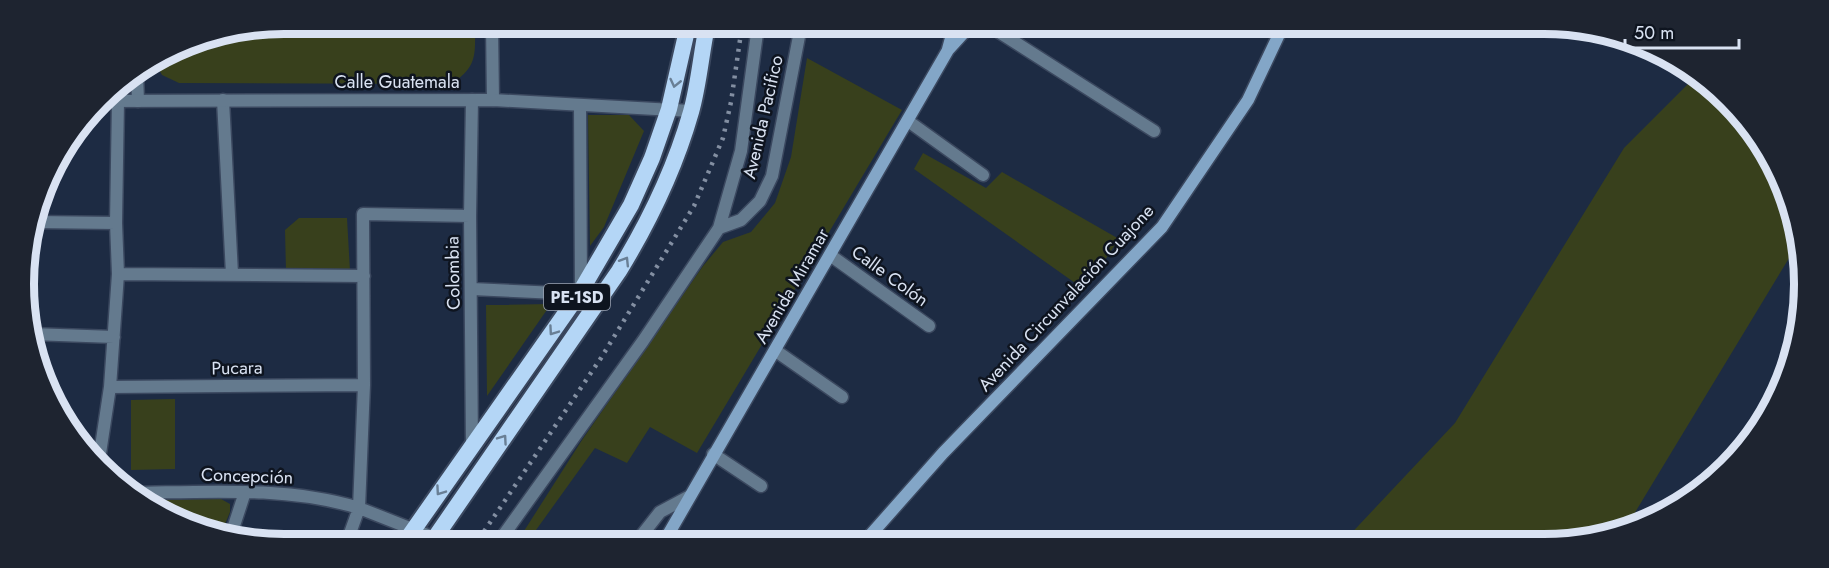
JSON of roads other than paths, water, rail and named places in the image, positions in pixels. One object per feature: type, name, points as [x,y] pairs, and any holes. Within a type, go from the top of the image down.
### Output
[{"type":"highway","name":"PE-1SD","points":[[411,534],[580,293],[631,205],[652,158],[669,109],[686,34]]},
{"type":"highway","name":"PE-1SD","points":[[437,534],[619,271],[642,233],[675,159],[691,111],[705,34]]},
{"type":"main road","name":"Avenida Miramar","points":[[948,50],[952,34]]},
{"type":"main road","name":"Avenida Miramar","points":[[668,534],[948,50],[963,34]]},
{"type":"main road","name":"Avenida Circunvalación Cuajone","points":[[871,534],[943,453],[1162,227],[1248,100],[1279,34]]},
{"type":"street","points":[[492,34],[493,100]]},
{"type":"street","points":[[504,534],[643,341],[719,228],[741,151],[757,34]]},
{"type":"street","name":"Avenida Pacifico","points":[[719,228],[741,220],[760,201],[772,176],[799,34]]},
{"type":"street","points":[[1002,34],[1154,131]]},
{"type":"street","points":[[137,82],[138,101]]},
{"type":"street","points":[[224,100],[232,274]]},
{"type":"street","name":"Colombia","points":[[472,100],[470,216],[472,446]]},
{"type":"street","name":"Calle Guatemala","points":[[114,101],[493,100],[691,111]]},
{"type":"street","points":[[100,453],[110,387],[118,274],[116,223],[118,101]]},
{"type":"street","points":[[472,289],[580,293],[580,106]]},
{"type":"street","points":[[908,121],[983,174]]},
{"type":"street","points":[[350,534],[358,508],[364,384],[363,214],[470,216]]},
{"type":"street","points":[[42,222],[116,223]]},
{"type":"street","name":"Calle Colón","points":[[830,255],[929,326]]},
{"type":"street","points":[[118,274],[364,276]]},
{"type":"street","points":[[39,334],[114,337]]},
{"type":"street","points":[[776,351],[842,398]]},
{"type":"street","name":"Pucara","points":[[110,387],[364,384]]},
{"type":"street","points":[[714,454],[761,486]]},
{"type":"street","points":[[233,529],[245,492]]},
{"type":"street","name":"Concepción","points":[[148,493],[245,492],[330,499],[358,508],[408,534]]},
{"type":"street","points":[[643,534],[660,512],[688,497]]},
{"type":"railway","points":[[482,534],[601,358],[694,206],[723,138],[741,34]]}]
